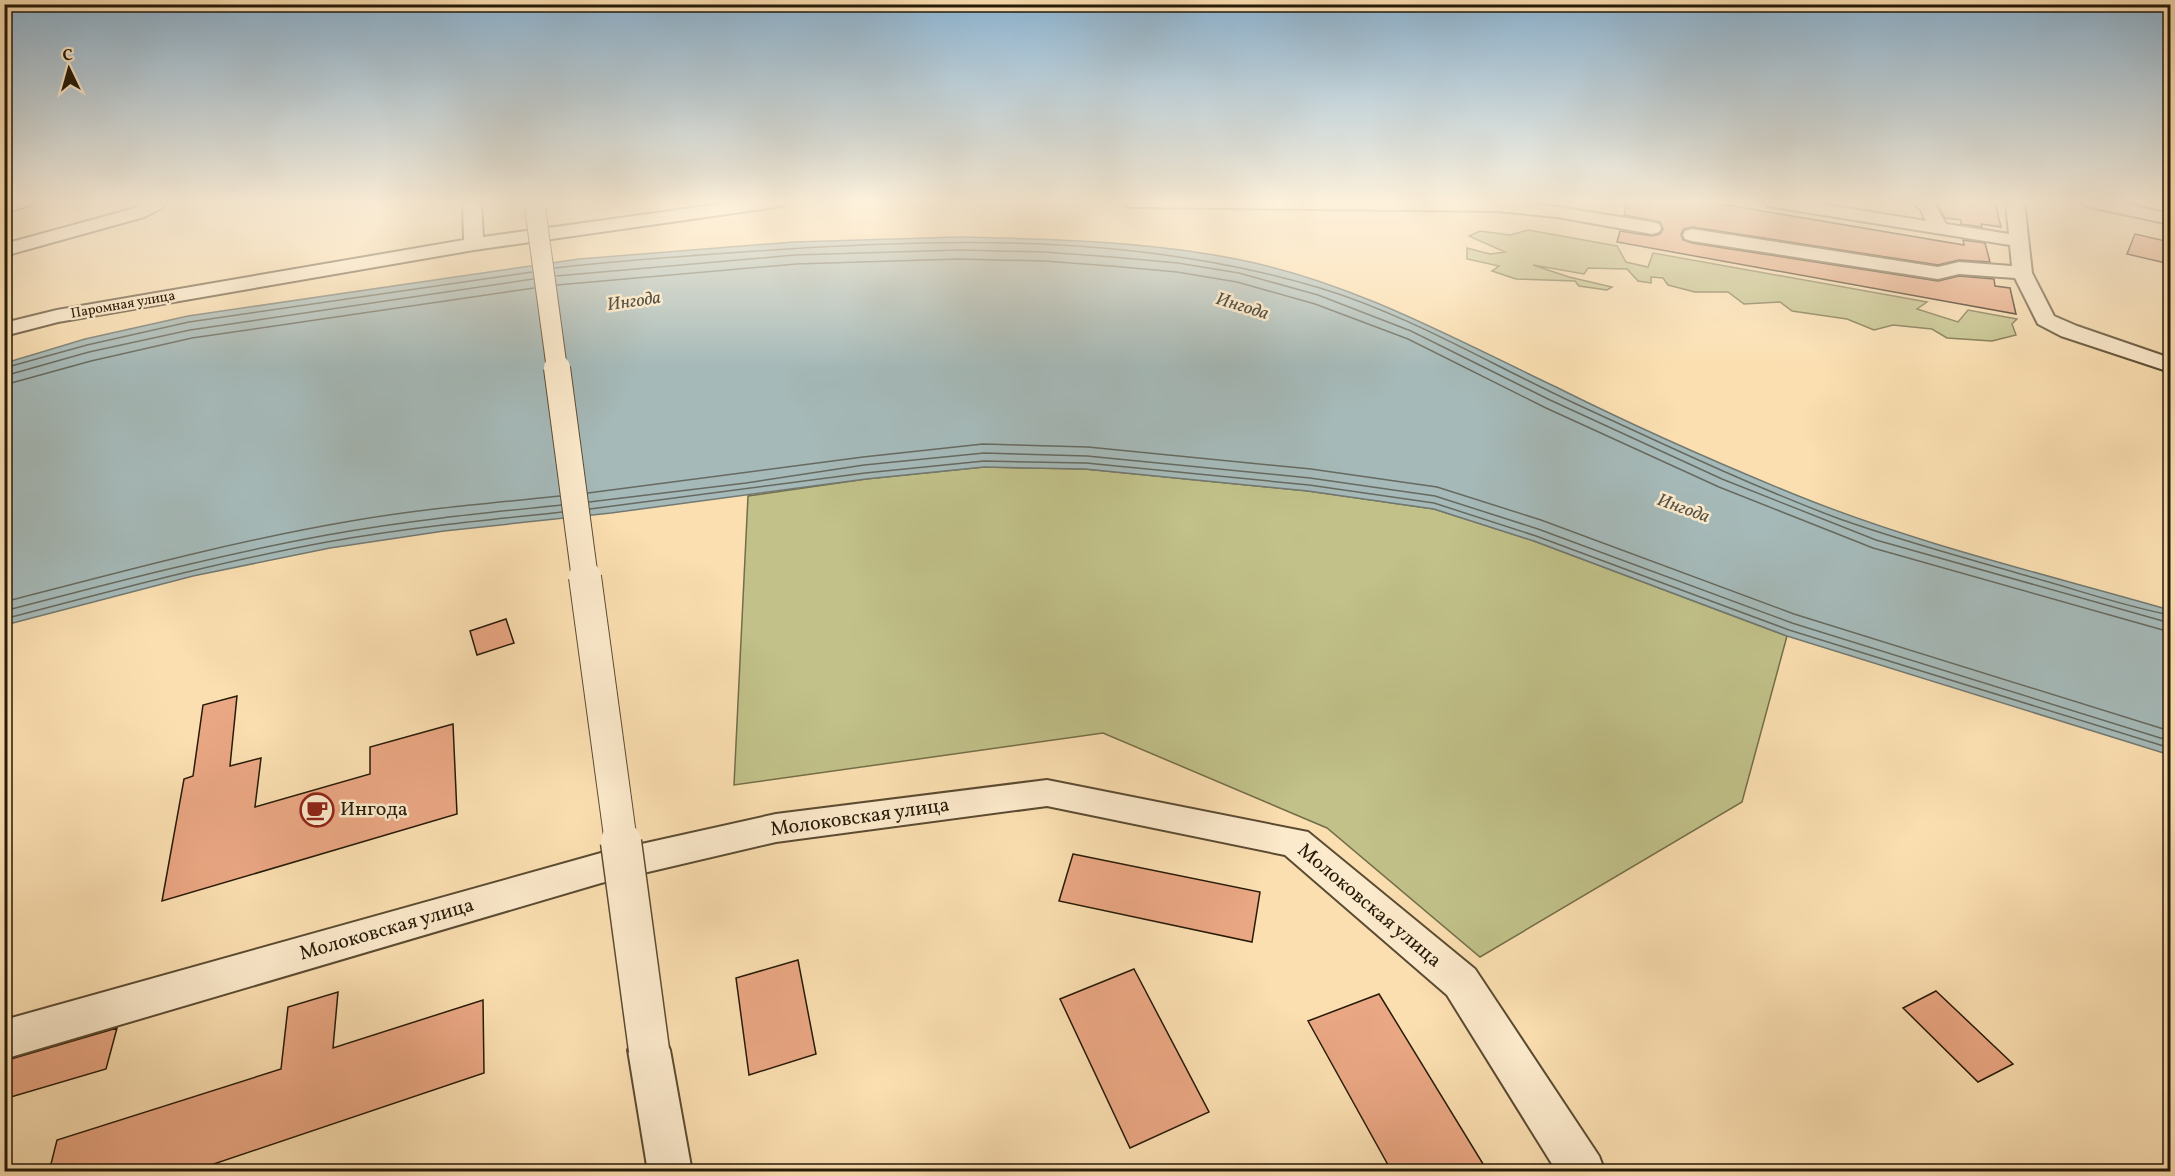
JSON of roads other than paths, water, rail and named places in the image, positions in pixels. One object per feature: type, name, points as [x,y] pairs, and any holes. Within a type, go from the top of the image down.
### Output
[{"type":"street","name":"Паромная улица","points":[[4,330],[57,316],[399,257]]},
{"type":"street","points":[[542,257],[649,1050],[670,1172]]},
{"type":"street","points":[[1834,257],[1938,273],[1959,268],[2022,273]]},
{"type":"street","points":[[2019,257],[2022,273],[2045,320],[2069,331],[2170,365]]},
{"type":"street","name":"Молоковская улица","points":[[4,1040],[601,868],[776,828],[1047,793],[1295,842],[1461,982],[1583,1172]]},
{"type":"water","name":"Ингода","points":[[606,257],[1223,257],[1283,270],[1363,297],[1615,416],[1842,513],[1981,557],[2170,610],[2170,755],[1787,636],[1534,541],[1434,509],[1308,491],[1085,469],[984,467],[866,479],[611,513],[444,531],[330,548],[193,576],[5,625],[5,363],[85,339],[188,316]]},
{"type":"place","name":"Ингода","points":[[317,810]]}]
